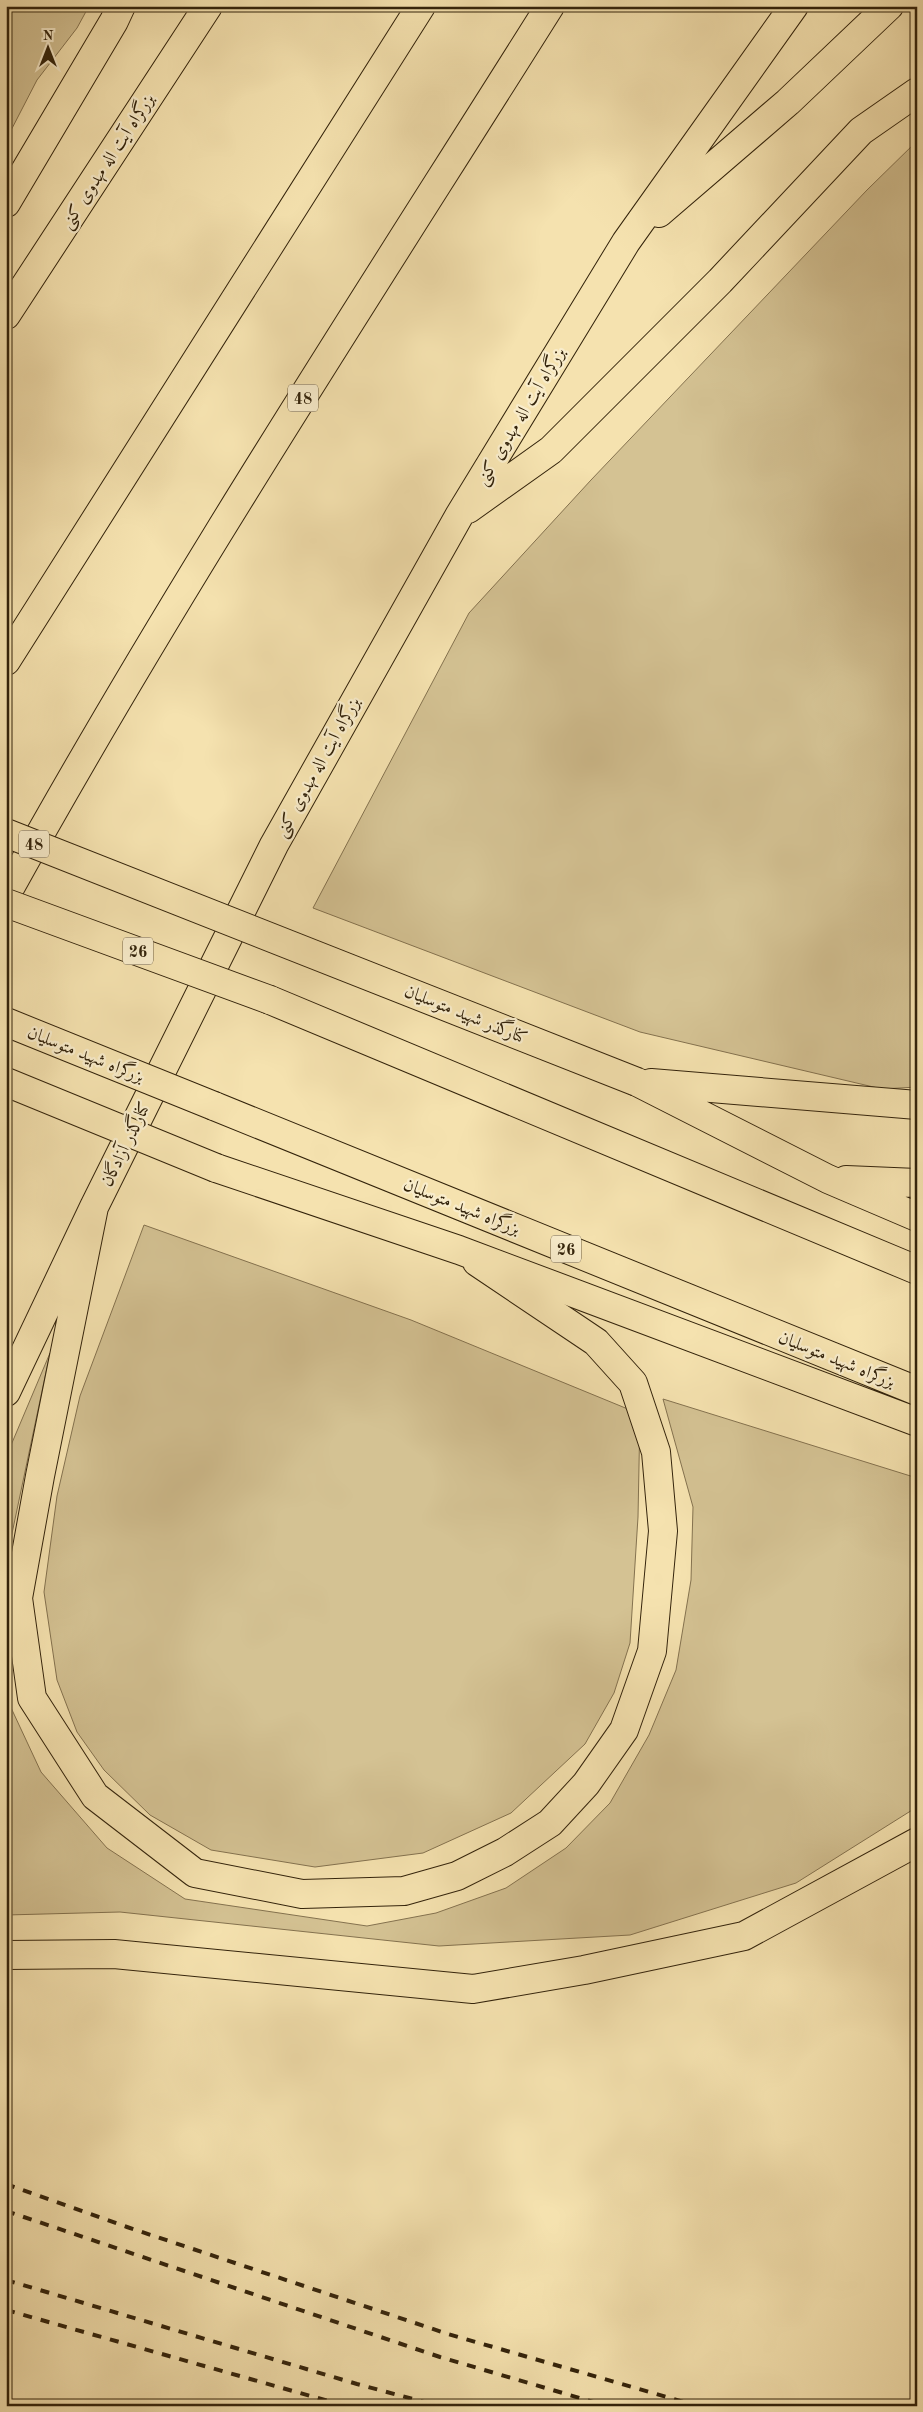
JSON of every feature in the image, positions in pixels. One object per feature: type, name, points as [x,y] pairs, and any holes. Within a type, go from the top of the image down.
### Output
[{"type":"main road","points":[[6,203],[114,21],[120,6]]},
{"type":"main road","name":"بزرگراه آیت اله مهدوی کنی","points":[[6,315],[208,6]]},
{"type":"main road","points":[[6,661],[421,6]]},
{"type":"main road","name":"48","points":[[6,895],[63,793],[246,488],[550,6]]},
{"type":"main road","name":"بزرگراه آیت اله مهدوی کنی","points":[[274,844],[459,516],[626,242],[794,6]]},
{"type":"main road","points":[[626,242],[788,102],[889,6]]},
{"type":"main road","points":[[459,516],[551,450],[720,281],[861,131],[917,92]]},
{"type":"main road","name":"کنارگذر شهید متوسلیان","points":[[6,833],[637,1082],[828,1179],[917,1217]]},
{"type":"main road","name":"کنارگذر آزادگان","points":[[6,1392],[94,1207],[274,844]]},
{"type":"main road","name":"26","points":[[6,903],[270,1000],[917,1270]]},
{"type":"main road","name":"بزرگراه شهید متوسلیان","points":[[6,1022],[917,1391]]},
{"type":"main road","points":[[6,1082],[216,1168],[459,1250],[917,1422]]},
{"type":"main road","points":[[637,1082],[917,1105]]},
{"type":"main road","points":[[828,1179],[917,1183]]},
{"type":"main road","points":[[94,1207],[40,1476],[18,1598],[32,1698],[95,1796],[195,1873],[302,1894],[404,1891],[457,1876],[505,1852],[550,1823],[586,1784],[624,1730],[652,1651],[663,1531],[656,1452],[633,1383],[596,1342],[459,1250]]},
{"type":"main road","points":[[6,1955],[114,1954],[473,1989],[584,1970],[744,1936],[917,1842]]},
{"type":"shaded area","points":[[6,6],[89,6],[77,28],[37,80],[6,140]]},
{"type":"shaded area","points":[[917,141],[917,1087],[882,1089],[640,1032],[313,908],[469,613],[591,480],[867,190]]},
{"type":"shaded area","points":[[144,1225],[411,1320],[640,1414],[638,1517],[630,1643],[614,1693],[585,1744],[511,1813],[423,1853],[315,1867],[211,1850],[150,1815],[104,1770],[77,1732],[57,1680],[44,1592],[57,1496],[80,1396]]},
{"type":"shaded area","points":[[50,1353],[6,1562],[6,1457]]},
{"type":"shaded area","points":[[663,1399],[917,1478],[917,1807],[796,1883],[630,1935],[439,1946],[120,1912],[6,1915],[6,1697],[41,1772],[107,1848],[185,1899],[367,1926],[436,1913],[506,1888],[566,1848],[610,1803],[649,1735],[676,1670],[691,1580],[693,1507]]},
{"type":"railway","points":[[6,2184],[127,2227],[448,2334],[698,2406]]},
{"type":"railway","points":[[6,2211],[440,2357],[607,2406]]},
{"type":"railway","points":[[6,2280],[357,2384],[439,2406]]},
{"type":"railway","points":[[6,2310],[346,2406]]}]
